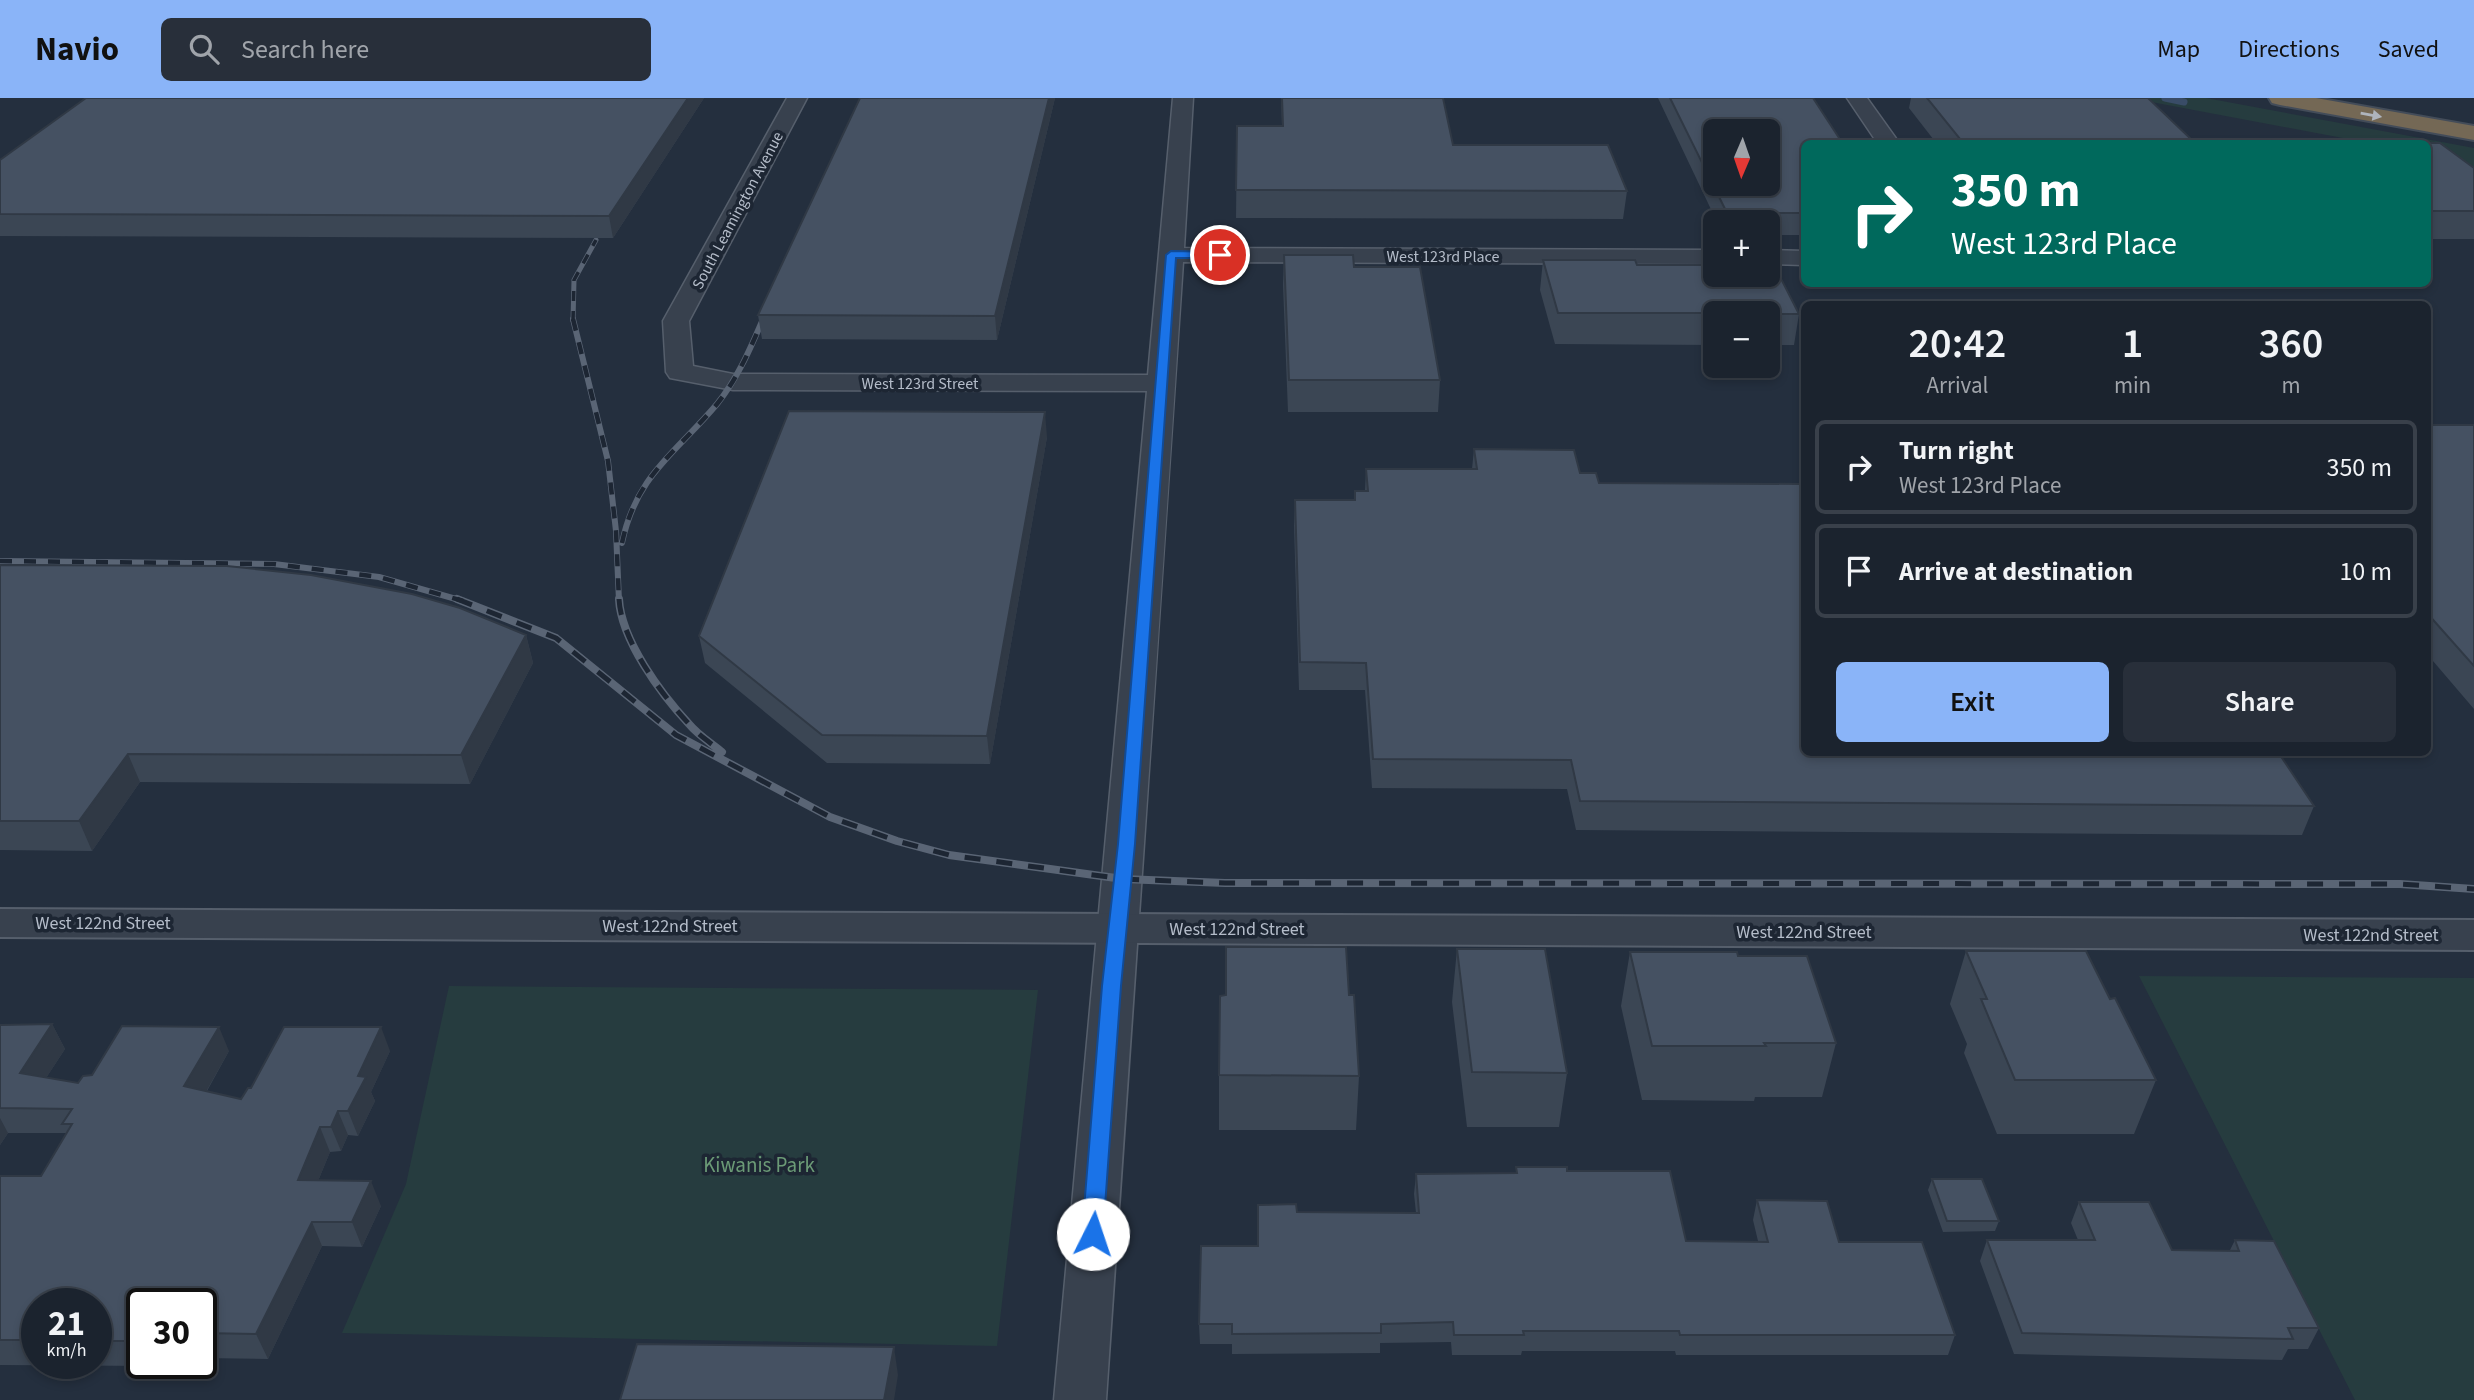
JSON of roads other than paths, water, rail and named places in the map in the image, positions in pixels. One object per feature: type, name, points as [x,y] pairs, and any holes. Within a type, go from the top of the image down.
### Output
[{"type":"highway","points":[[2280,98],[2474,133]]},
{"type":"street","name":"South Leamington Avenue","points":[[680,372],[676,321],[797,98]]},
{"type":"street","points":[[1080,1400],[1183,98]]},
{"type":"street","points":[[1857,98],[1886,140]]},
{"type":"street","name":"West 123rd Place","points":[[1171,255],[1703,257]]},
{"type":"street","points":[[1780,257],[1801,258]]},
{"type":"street","name":"West 123rd Street","points":[[680,372],[733,382],[1162,383]]},
{"type":"street","name":"West 122nd Street","points":[[0,923],[2474,935]]},
{"type":"waterway","points":[[2165,98],[2184,102]]},
{"type":"railway","points":[[573,319],[574,280],[596,240]]},
{"type":"railway","points":[[762,321],[768,306]]},
{"type":"railway","points":[[573,319],[608,461],[616,531],[619,601]]},
{"type":"railway","points":[[622,543],[628,520],[647,482],[717,404],[743,363],[763,319]]},
{"type":"railway","points":[[0,561],[274,564],[379,577],[460,600]]},
{"type":"railway","points":[[619,599],[627,632],[644,666],[678,712],[700,735],[722,752]]},
{"type":"railway","points":[[460,600],[556,638],[676,735],[830,817],[897,841],[949,855],[1123,879],[1225,883],[2400,884],[2474,889]]},
{"type":"park label","name":"Kiwanis Park","points":[[759,1165]]}]
